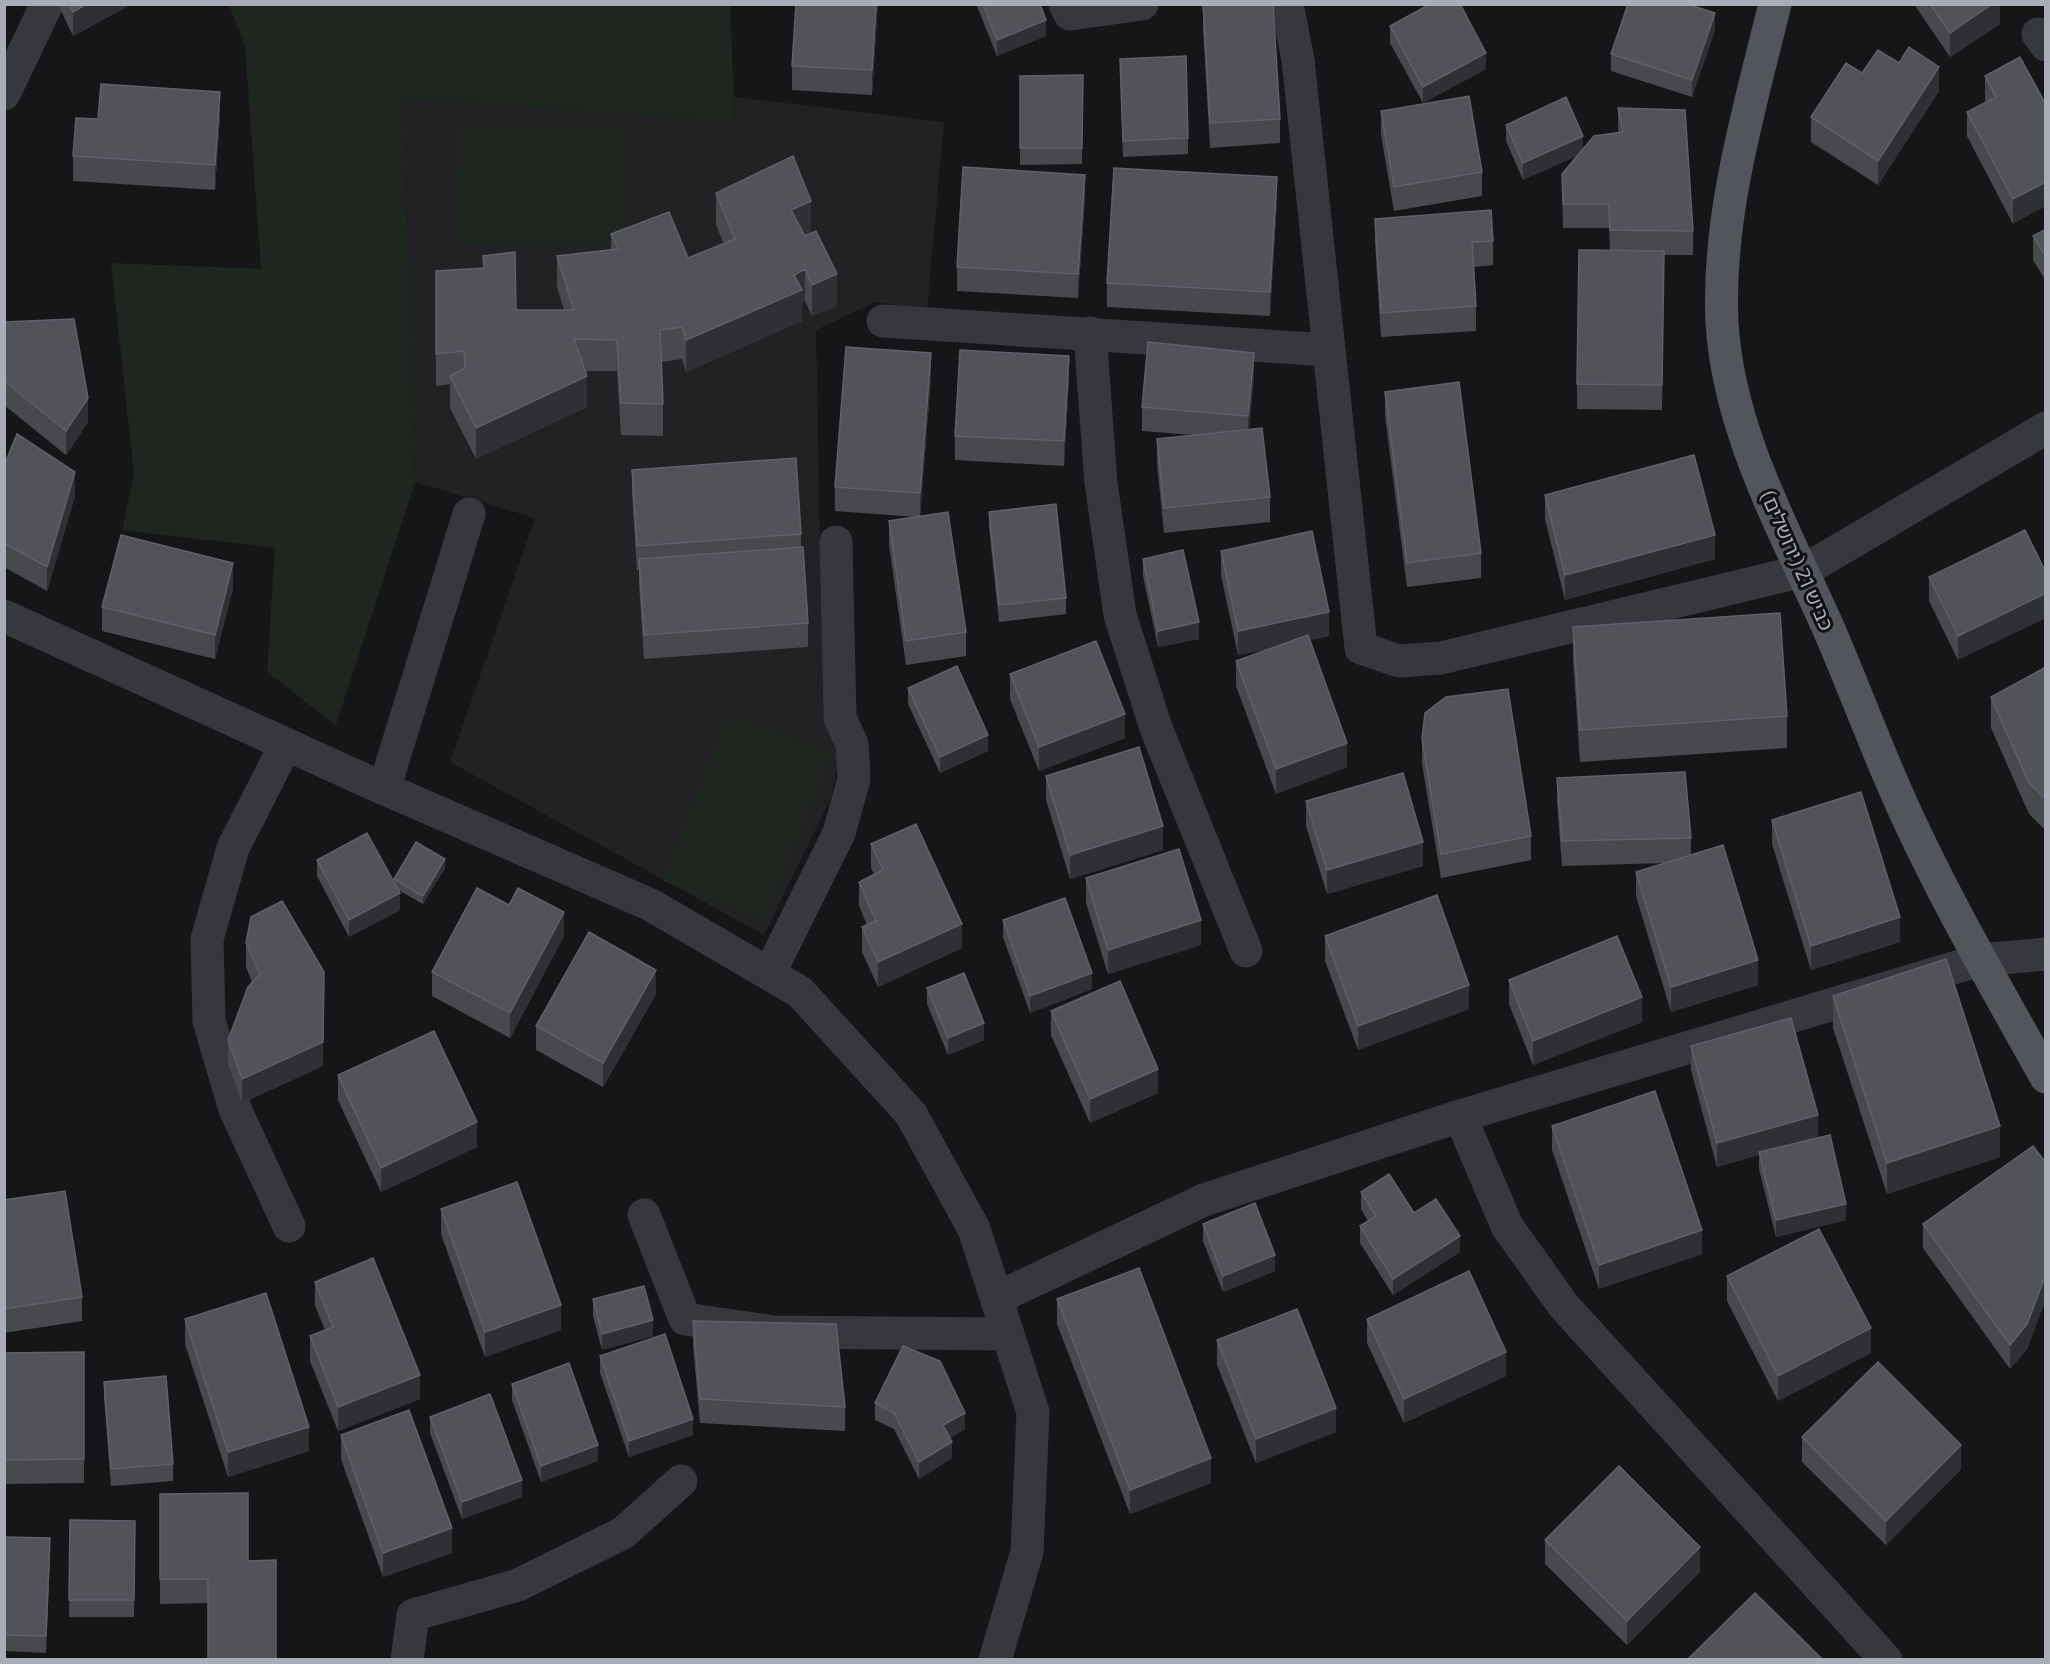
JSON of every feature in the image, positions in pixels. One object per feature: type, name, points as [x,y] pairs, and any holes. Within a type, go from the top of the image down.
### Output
[{"type":"main road","name":"כביש 21 (ירושלים)","points":[[1775,4],[1741,153],[1726,231],[1721,279],[1723,326],[1738,411],[1761,477],[1854,684],[1898,795],[1980,960],[2046,1077]]},
{"type":"street","points":[[4,93],[47,4]]},
{"type":"street","points":[[1065,4],[1070,14],[1142,4]]},
{"type":"street","points":[[1287,4],[1298,60],[1361,648],[1399,661],[1441,658],[1803,571],[2046,428]]},
{"type":"street","points":[[883,321],[1329,350]]},
{"type":"street","points":[[1090,333],[1101,483],[1120,615],[1156,728],[1246,951]]},
{"type":"street","points":[[384,789],[469,514]]},
{"type":"street","points":[[769,974],[839,833],[854,779],[852,744],[840,718],[836,542]]},
{"type":"street","points":[[4,616],[384,789],[651,906],[800,993],[911,1114],[974,1229],[1033,1412],[1027,1552],[995,1659]]},
{"type":"street","points":[[286,744],[233,848],[207,939],[209,1021],[212,1032],[235,1109],[289,1226]]},
{"type":"street","points":[[997,1298],[1204,1200],[1460,1116],[1980,960],[2046,954]]},
{"type":"street","points":[[1460,1116],[1507,1226],[1563,1305],[1886,1659]]},
{"type":"street","points":[[644,1215],[685,1319],[775,1332],[1008,1334]]},
{"type":"street","points":[[407,1659],[413,1615],[518,1584],[623,1533],[681,1481]]},
{"type":"shaded area","points":[[229,5],[730,5],[735,123],[404,98],[415,482],[336,725],[267,672],[275,548],[122,530],[134,473],[111,263],[261,269],[245,46]]},
{"type":"shaded area","points":[[734,97],[944,122],[927,309],[875,302],[816,330],[823,715],[840,754],[831,798],[764,935],[450,762],[535,518],[415,482],[404,98],[735,123]]},
{"type":"shaded area","points":[[458,126],[625,129],[623,246],[456,244]]},
{"type":"shaded area","points":[[729,713],[830,752],[764,920],[663,881]]},
{"type":"building","points":[[69,4],[87,4],[73,12]]},
{"type":"building","points":[[796,4],[876,4],[872,70],[792,66]]},
{"type":"building","points":[[983,4],[1040,4],[1046,20],[997,40]]},
{"type":"building","points":[[1203,4],[1273,4],[1280,119],[1210,123]]},
{"type":"building","points":[[1430,4],[1460,4],[1486,53],[1423,87],[1390,26]]},
{"type":"building","points":[[1628,4],[1687,4],[1715,13],[1692,80],[1611,54]]},
{"type":"building","points":[[1930,4],[1992,4],[1950,33]]},
{"type":"building","points":[[1909,47],[1939,67],[1878,161],[1811,117],[1846,63],[1862,73],[1878,50],[1899,63]]},
{"type":"building","points":[[1186,56],[1188,138],[1123,141],[1120,59]]},
{"type":"building","points":[[2020,57],[2046,105],[2046,182],[2013,199],[1967,112],[1996,97],[1985,76]]},
{"type":"building","points":[[1083,75],[1082,148],[1020,148],[1020,76]]},
{"type":"building","points":[[101,84],[220,92],[215,165],[73,156],[76,118],[98,119]]},
{"type":"building","points":[[1469,96],[1482,172],[1394,187],[1381,111]]},
{"type":"building","points":[[1566,97],[1583,136],[1523,163],[1506,125]]},
{"type":"building","points":[[1618,108],[1685,110],[1693,231],[1610,230],[1609,204],[1563,204],[1562,174],[1594,136],[1623,132]]},
{"type":"building","points":[[793,156],[811,201],[791,210],[805,236],[816,231],[837,274],[812,285],[805,269],[794,275],[802,290],[686,340],[682,327],[660,330],[663,404],[621,403],[617,340],[574,339],[587,376],[476,428],[450,376],[465,368],[464,351],[436,354],[436,271],[484,268],[483,256],[515,252],[516,310],[574,310],[557,256],[618,249],[611,234],[669,212],[688,258],[735,239],[716,193]]},
{"type":"building","points":[[963,167],[1085,175],[1078,274],[957,267]]},
{"type":"building","points":[[1114,168],[1277,177],[1270,292],[1107,283]]},
{"type":"building","points":[[1491,210],[1493,241],[1472,242],[1476,306],[1381,313],[1375,219]]},
{"type":"building","points":[[2046,229],[2046,257],[2033,236]]},
{"type":"building","points":[[1579,250],[1664,251],[1662,385],[1577,384]]},
{"type":"building","points":[[74,319],[88,398],[66,431],[4,381],[4,322]]},
{"type":"building","points":[[1148,342],[1254,353],[1248,416],[1142,407]]},
{"type":"building","points":[[846,347],[931,353],[920,493],[835,487]]},
{"type":"building","points":[[960,350],[1069,356],[1064,441],[955,436]]},
{"type":"building","points":[[1459,382],[1481,553],[1407,563],[1385,392]]},
{"type":"building","points":[[1262,428],[1270,497],[1164,508],[1157,439]]},
{"type":"building","points":[[17,434],[75,472],[47,567],[4,543],[4,466]]},
{"type":"building","points":[[1694,455],[1715,535],[1565,575],[1545,495]]},
{"type":"building","points":[[796,458],[801,534],[637,546],[632,470]]},
{"type":"building","points":[[1056,504],[1066,598],[999,605],[989,512]]},
{"type":"building","points":[[948,512],[966,632],[906,641],[889,521]]},
{"type":"building","points":[[2025,530],[2046,573],[2046,593],[1958,636],[1929,577]]},
{"type":"building","points":[[1312,531],[1329,612],[1238,631],[1221,551]]},
{"type":"building","points":[[121,535],[233,563],[215,635],[102,607]]},
{"type":"building","points":[[803,547],[808,623],[644,635],[639,559]]},
{"type":"building","points":[[1183,550],[1199,622],[1158,631],[1143,559]]},
{"type":"building","points":[[1780,613],[1787,716],[1580,730],[1573,627]]},
{"type":"building","points":[[1308,635],[1347,743],[1276,769],[1236,661]]},
{"type":"building","points":[[1096,641],[1125,714],[1039,747],[1010,674]]},
{"type":"building","points":[[957,666],[988,735],[940,757],[908,688]]},
{"type":"building","points":[[2046,667],[2046,799],[2029,783],[1991,697]]},
{"type":"building","points":[[1508,689],[1531,836],[1441,854],[1422,739],[1425,713],[1446,697]]},
{"type":"building","points":[[1139,747],[1163,826],[1070,855],[1046,776]]},
{"type":"building","points":[[1685,772],[1691,838],[1562,841],[1557,778]]},
{"type":"building","points":[[1403,773],[1423,842],[1327,870],[1306,801]]},
{"type":"building","points":[[1861,792],[1900,917],[1811,946],[1772,820]]},
{"type":"building","points":[[916,824],[962,924],[878,962],[862,927],[876,921],[859,882],[883,870],[871,844]]},
{"type":"building","points":[[367,833],[400,893],[349,920],[317,860]]},
{"type":"building","points":[[416,842],[445,859],[423,896],[394,879]]},
{"type":"building","points":[[1723,845],[1758,960],[1671,987],[1636,872]]},
{"type":"building","points":[[1179,849],[1201,920],[1108,950],[1086,878]]},
{"type":"building","points":[[477,888],[509,905],[518,888],[564,912],[510,1013],[432,972]]},
{"type":"building","points":[[1437,895],[1469,985],[1358,1026],[1325,936]]},
{"type":"building","points":[[1065,898],[1092,973],[1030,996],[1003,920]]},
{"type":"building","points":[[282,901],[324,972],[323,1042],[242,1079],[228,1040],[248,987],[260,974],[246,943],[251,917]]},
{"type":"building","points":[[589,932],[656,970],[603,1063],[536,1026]]},
{"type":"building","points":[[1617,936],[1642,997],[1533,1041],[1509,980]]},
{"type":"building","points":[[1946,959],[2000,1126],[1887,1163],[1833,996]]},
{"type":"building","points":[[964,973],[984,1023],[948,1038],[927,988]]},
{"type":"building","points":[[1120,981],[1158,1069],[1090,1099],[1051,1011]]},
{"type":"building","points":[[1791,1018],[1818,1115],[1717,1143],[1691,1046]]},
{"type":"building","points":[[434,1031],[477,1122],[381,1168],[338,1075]]},
{"type":"building","points":[[1655,1091],[1702,1230],[1599,1265],[1552,1126]]},
{"type":"building","points":[[1830,1135],[1846,1204],[1776,1220],[1759,1152]]},
{"type":"building","points":[[2033,1146],[2046,1163],[2046,1274],[2027,1324],[2010,1345],[1923,1224]]},
{"type":"building","points":[[1389,1174],[1414,1213],[1436,1199],[1460,1236],[1393,1279],[1360,1226],[1376,1216],[1361,1192]]},
{"type":"building","points":[[517,1182],[561,1305],[485,1332],[441,1209]]},
{"type":"building","points":[[65,1191],[82,1297],[4,1309],[4,1200]]},
{"type":"building","points":[[1255,1203],[1275,1255],[1223,1276],[1203,1224]]},
{"type":"building","points":[[1819,1229],[1871,1328],[1778,1376],[1727,1276]]},
{"type":"building","points":[[373,1258],[420,1375],[338,1407],[310,1336],[333,1327],[315,1282]]},
{"type":"building","points":[[1139,1268],[1211,1458],[1130,1490],[1057,1299]]},
{"type":"building","points":[[1469,1271],[1506,1352],[1404,1399],[1367,1319]]},
{"type":"building","points":[[644,1286],[653,1320],[602,1334],[593,1299]]},
{"type":"building","points":[[266,1293],[309,1427],[228,1452],[185,1319]]},
{"type":"building","points":[[1297,1309],[1336,1408],[1256,1439],[1217,1340]]},
{"type":"building","points":[[693,1321],[836,1324],[845,1407],[700,1399]]},
{"type":"building","points":[[665,1334],[693,1419],[629,1441],[600,1356]]},
{"type":"building","points":[[903,1346],[940,1361],[965,1413],[943,1425],[952,1442],[919,1462],[894,1413],[875,1403]]},
{"type":"building","points":[[84,1352],[84,1459],[4,1460],[4,1353]]},
{"type":"building","points":[[1878,1362],[1961,1445],[1886,1521],[1802,1437]]},
{"type":"building","points":[[569,1363],[598,1445],[541,1466],[512,1384]]},
{"type":"building","points":[[166,1376],[173,1464],[111,1469],[104,1382]]},
{"type":"building","points":[[490,1394],[522,1480],[462,1502],[430,1417]]},
{"type":"building","points":[[409,1410],[452,1528],[383,1553],[341,1435]]},
{"type":"building","points":[[1619,1466],[1700,1547],[1627,1621],[1545,1540]]},
{"type":"building","points":[[248,1493],[248,1561],[276,1560],[276,1659],[208,1659],[208,1579],[160,1579],[160,1494]]},
{"type":"building","points":[[70,1520],[135,1521],[134,1600],[69,1600]]},
{"type":"building","points":[[4,1537],[50,1538],[46,1636],[4,1635]]},
{"type":"building","points":[[1755,1593],[1822,1659],[1688,1659]]}]
